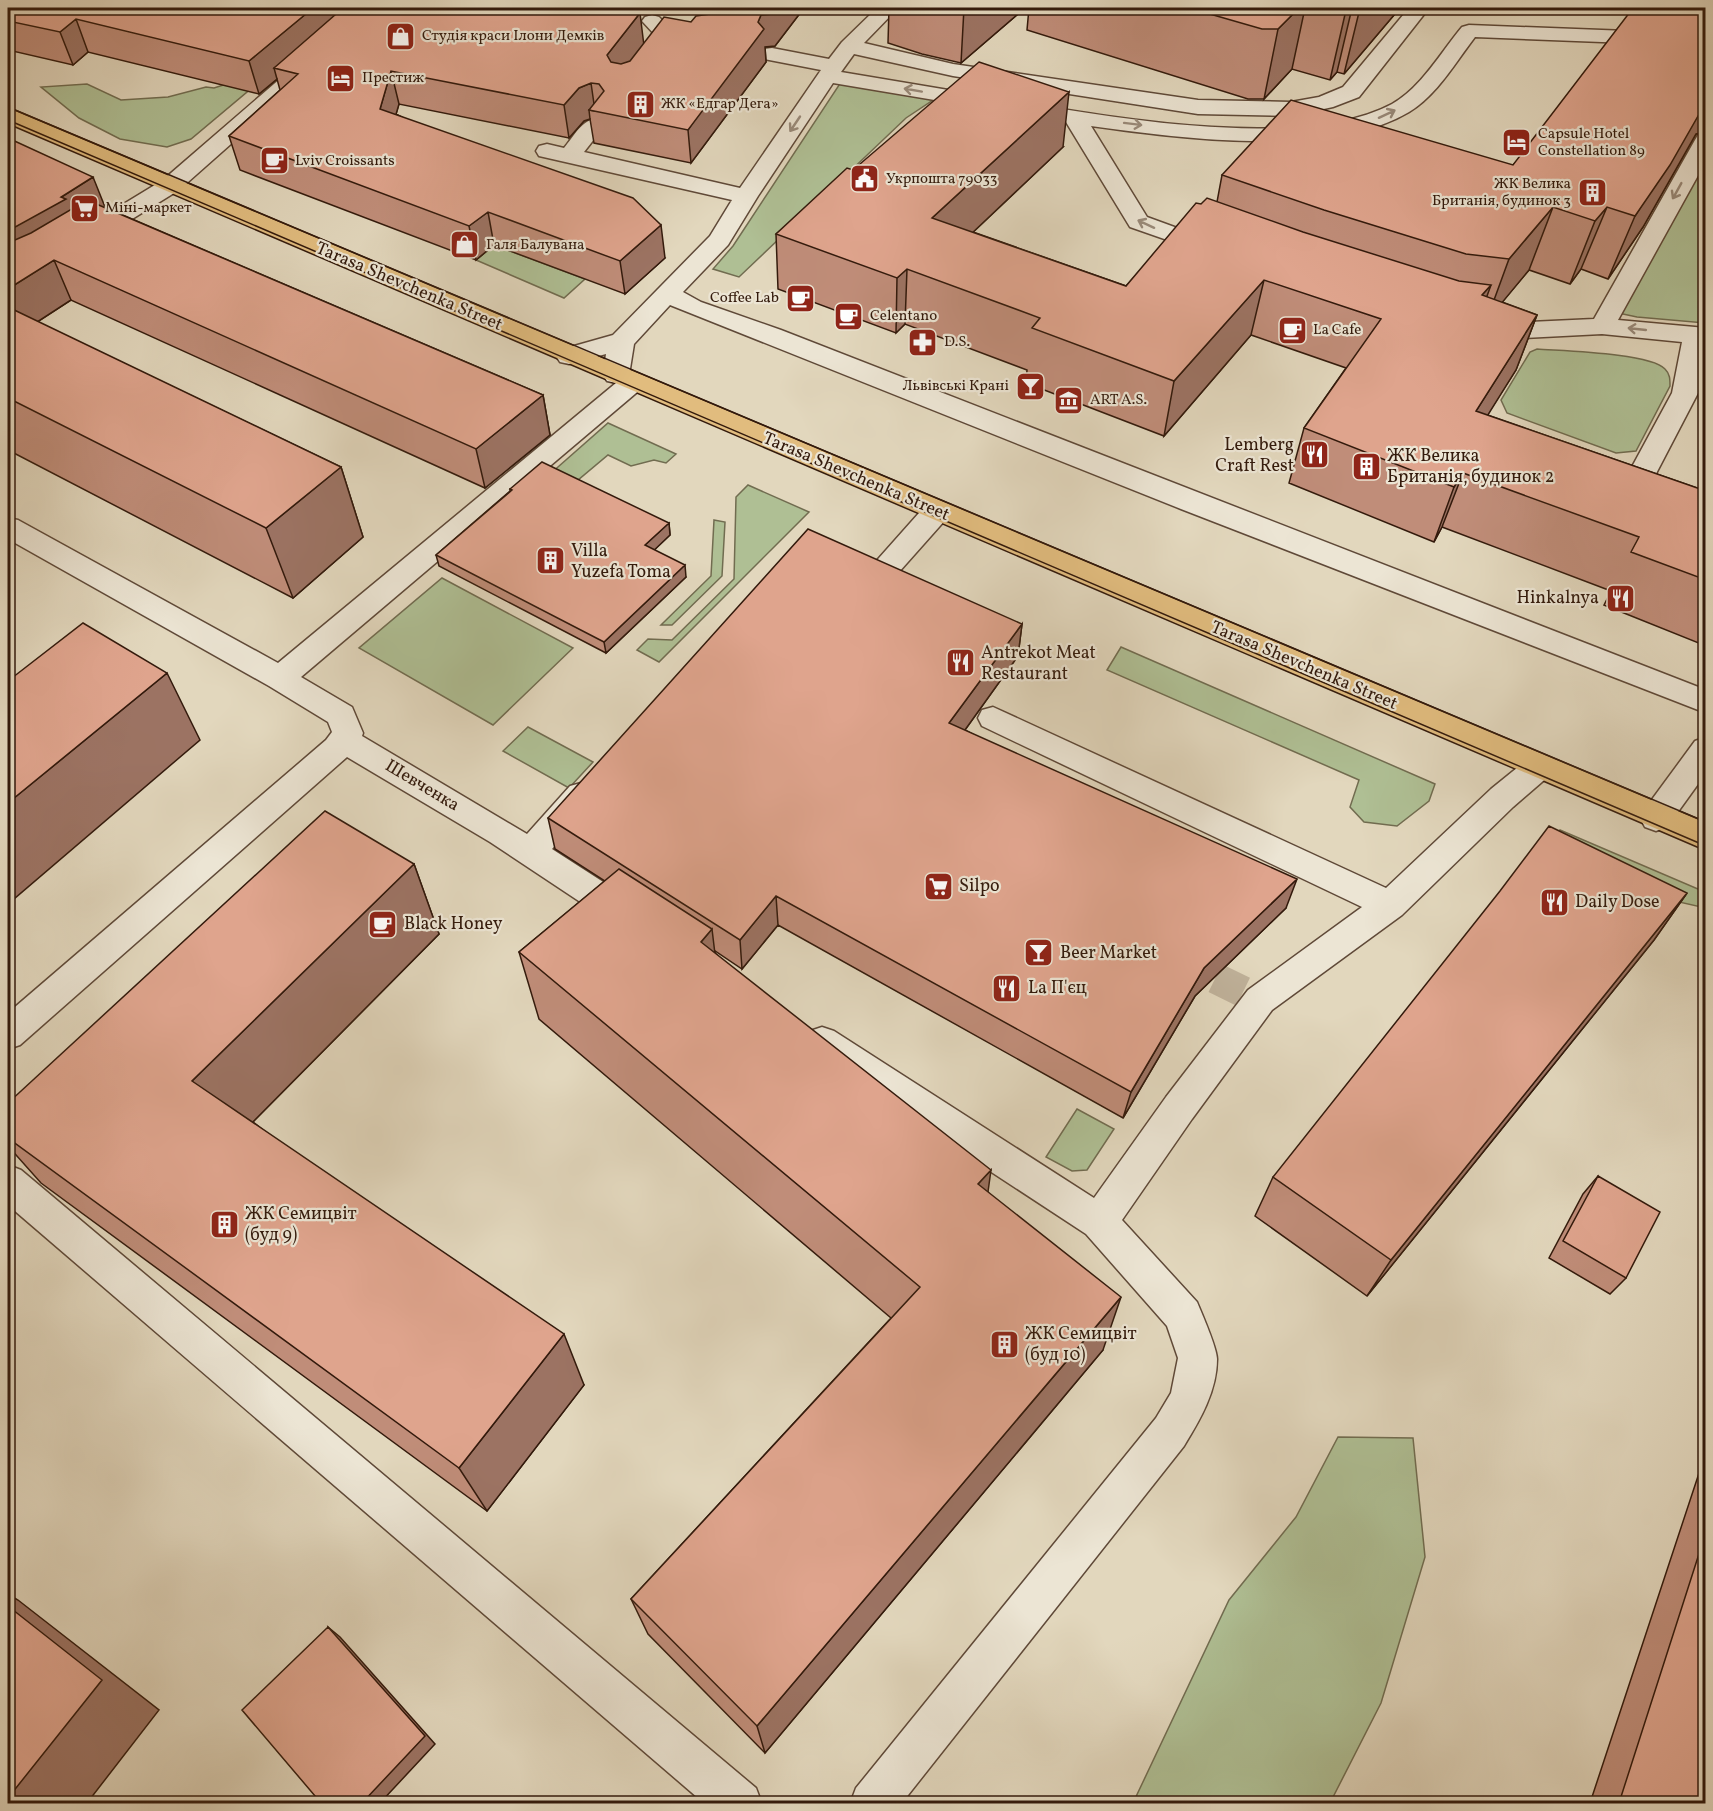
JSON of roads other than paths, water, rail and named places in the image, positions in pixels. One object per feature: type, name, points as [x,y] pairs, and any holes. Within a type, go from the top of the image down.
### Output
[{"type":"main road","name":"Tarasa Shevchenka Street","points":[[8,115],[569,356],[1365,691],[1656,818],[1706,837]]},
{"type":"street","points":[[8,281],[39,266],[171,185],[374,8]]},
{"type":"street","points":[[280,678],[625,378],[619,349],[622,341],[720,240],[746,196],[830,71],[849,46],[888,8]]},
{"type":"street","points":[[849,46],[953,70],[1198,107],[1290,109],[1325,102],[1351,92],[1419,8]]},
{"type":"street","points":[[629,17],[667,25],[631,79]]},
{"type":"street","points":[[772,54],[830,71],[1074,117],[1164,128],[1252,134],[1310,132],[1364,124],[1400,108],[1421,90],[1469,31],[1706,40]]},
{"type":"street","points":[[1074,117],[1138,222],[1235,257]]},
{"type":"street","points":[[595,124],[558,154],[746,196]]},
{"type":"street","points":[[1602,326],[1706,140]]},
{"type":"street","points":[[668,294],[692,307],[772,336],[1202,507],[1706,702]]},
{"type":"street","points":[[1462,329],[1493,333],[1602,326],[1701,336],[1685,393],[1634,489]]},
{"type":"street","points":[[569,356],[582,350],[604,348],[622,341]]},
{"type":"street","points":[[866,571],[937,511]]},
{"type":"street","points":[[8,526],[280,678],[341,715],[348,733],[337,748],[8,1034]]},
{"type":"street","points":[[993,718],[1390,905]]},
{"type":"street","name":"Шевченка","points":[[344,740],[501,833],[654,932]]},
{"type":"street","points":[[1656,818],[1706,749]]},
{"type":"street","points":[[1099,1222],[1179,1108],[1260,1000],[1390,905],[1502,798],[1539,767]]},
{"type":"street","points":[[530,852],[598,776]]},
{"type":"street","points":[[792,1022],[1099,1222],[1183,1315],[1198,1358],[1189,1400],[1170,1432],[872,1803]]},
{"type":"street","points":[[8,1182],[740,1803]]},
{"type":"tunnel","points":[[1174,958],[1260,1000]]},
{"type":"tram line","points":[[8,107],[1706,822]]},
{"type":"tram line","points":[[8,120],[1706,846]]},
{"type":"place","name":"Студія краси Ілони Демків","points":[[401,36]]},
{"type":"place","name":"Престиж","points":[[341,78]]},
{"type":"place","name":"ЖК «Едгар Дега»","points":[[640,104]]},
{"type":"place","name":"Capsule Hotel Constellation 89","points":[[1517,143]]},
{"type":"place","name":"Lviv Croissants","points":[[274,161]]},
{"type":"place","name":"Укрпошта 79033","points":[[865,179]]},
{"type":"place","name":"ЖК Велика Британія, будинок 3","points":[[1592,193]]},
{"type":"place","name":"Міні-маркет","points":[[84,208]]},
{"type":"place","name":"Галя Балувана","points":[[465,245]]},
{"type":"place","name":"Coffee Lab","points":[[800,298]]},
{"type":"place","name":"Celentano","points":[[849,316]]},
{"type":"place","name":"La Cafe","points":[[1292,330]]},
{"type":"place","name":"D.S.","points":[[923,342]]},
{"type":"place","name":"Львівські Крані","points":[[1030,386]]},
{"type":"place","name":"ART A.S.","points":[[1069,400]]},
{"type":"place","name":"Lemberg Craft Rest","points":[[1315,455]]},
{"type":"place","name":"ЖК Велика Британія, будинок 2","points":[[1366,466]]},
{"type":"place","name":"Villa Yuzefa Toma","points":[[550,561]]},
{"type":"place","name":"Hinkalnya","points":[[1620,598]]},
{"type":"place","name":"Antrekot Meat Restaurant","points":[[960,663]]},
{"type":"place","name":"Silpo","points":[[938,886]]},
{"type":"place","name":"Daily Dose","points":[[1554,902]]},
{"type":"place","name":"Black Honey","points":[[383,924]]},
{"type":"place","name":"Beer Market","points":[[1039,953]]},
{"type":"place","name":"La П'єц","points":[[1007,988]]},
{"type":"place","name":"ЖК Семицвіт (буд 9)","points":[[224,1224]]},
{"type":"place","name":"ЖК Семицвіт (буд 10)","points":[[1004,1344]]}]
